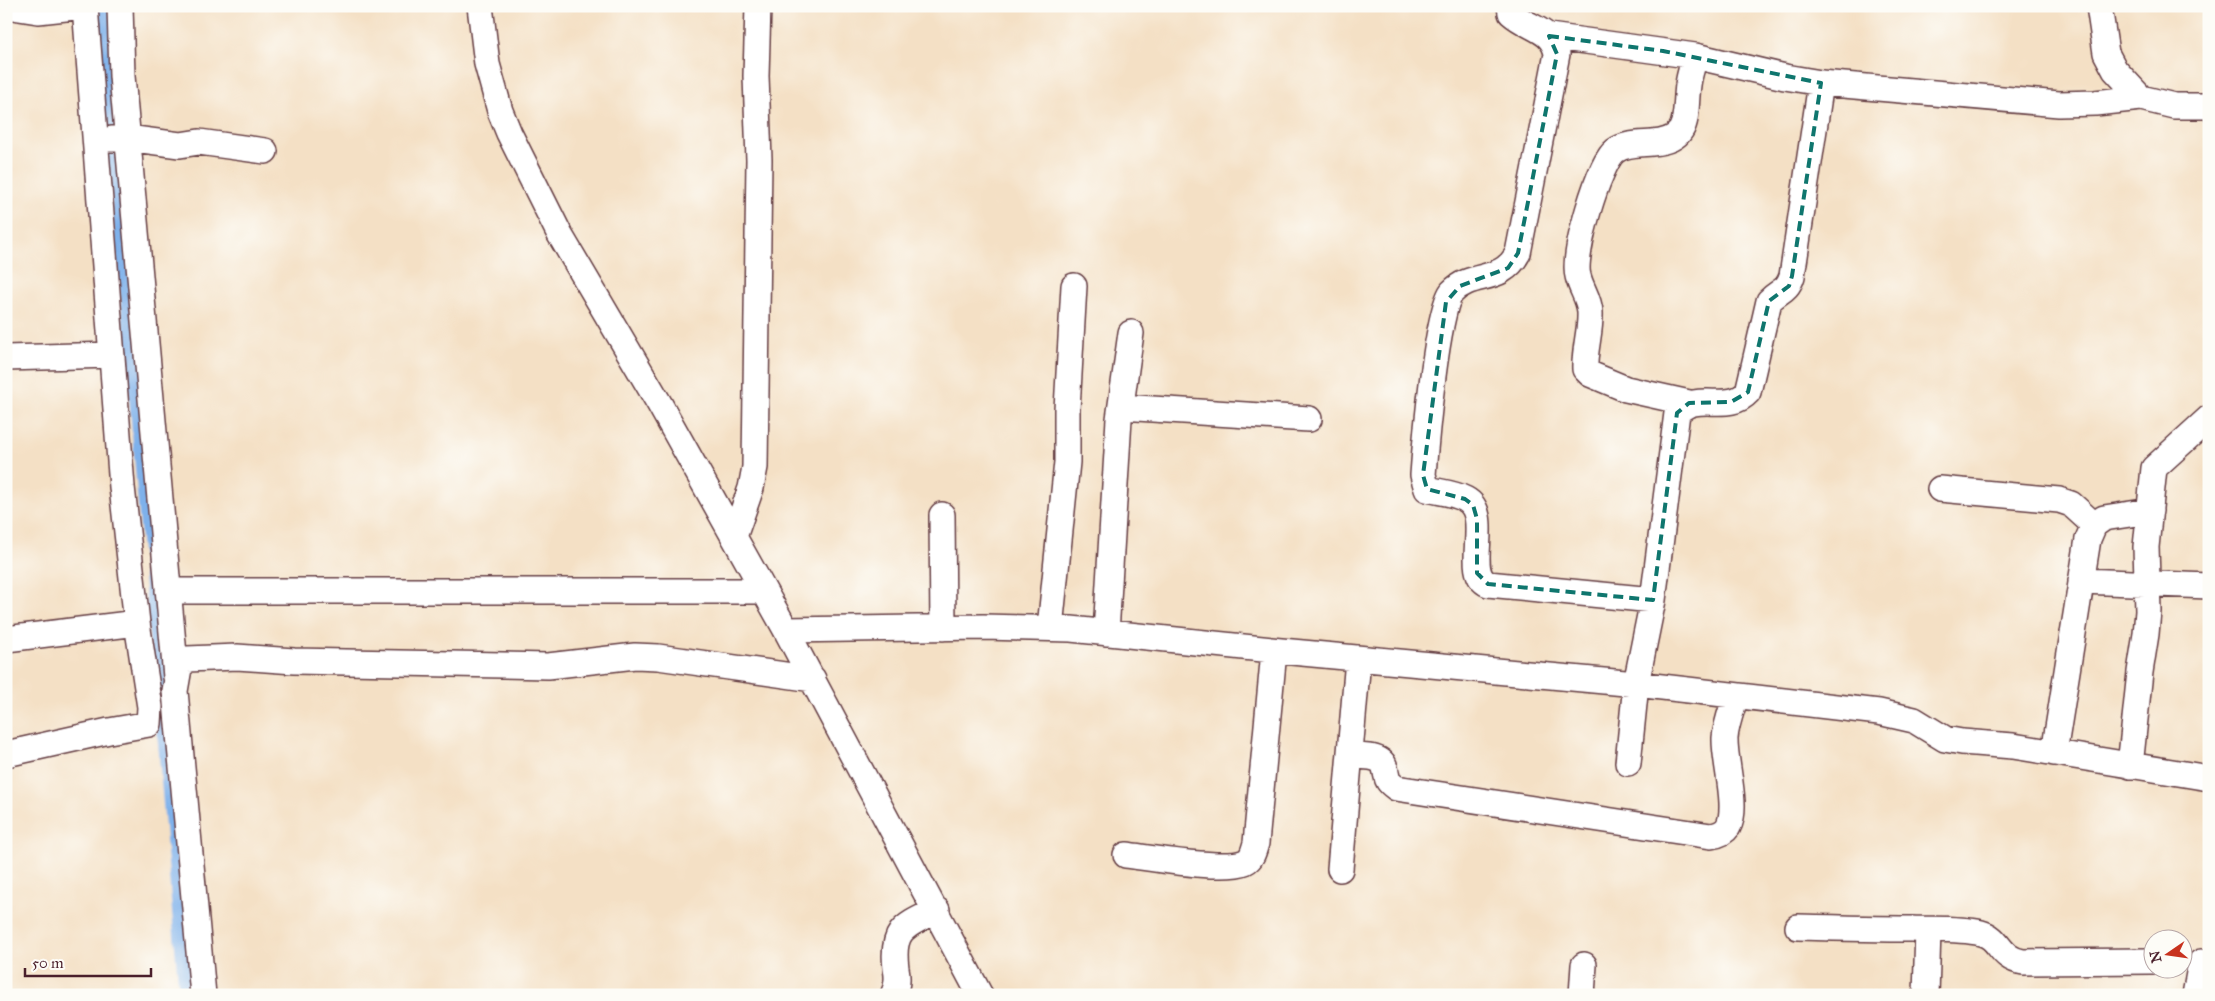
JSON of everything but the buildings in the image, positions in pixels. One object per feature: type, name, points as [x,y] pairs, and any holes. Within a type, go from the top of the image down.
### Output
[{"type":"street","points":[[6,6],[38,11],[84,6],[122,487],[137,623],[150,707],[149,724]]},
{"type":"street","points":[[120,6],[127,138],[203,995]]},
{"type":"street","points":[[480,6],[487,64],[509,133],[560,236],[660,404],[786,630],[937,910],[980,995]]},
{"type":"street","points":[[734,537],[751,488],[755,467],[759,160],[756,76],[758,6]]},
{"type":"street","points":[[1510,6],[1511,13],[1519,21],[1549,36],[1556,43],[1557,54],[1518,253],[1508,268],[1460,286],[1451,293],[1446,302],[1439,335],[1423,475],[1427,489],[1465,499],[1473,505],[1477,519],[1477,573],[1482,582],[1653,600]]},
{"type":"street","points":[[2099,6],[2106,53],[2115,70],[2141,98]]},
{"type":"street","points":[[1549,36],[1695,56],[1785,77],[1821,83],[2059,104],[2095,103],[2141,98],[2174,106],[2209,106]]},
{"type":"street","points":[[1695,56],[1688,84],[1685,121],[1680,133],[1672,140],[1628,146],[1616,150],[1610,156],[1582,230],[1577,261],[1578,276],[1584,288],[1590,313],[1585,369],[1590,374],[1626,389],[1688,403],[1732,402],[1743,398],[1748,392],[1769,301],[1774,295],[1789,286],[1792,276],[1821,83]]},
{"type":"street","points":[[95,141],[127,138],[180,145],[199,142],[265,151]]},
{"type":"street","points":[[1050,628],[1067,462],[1067,409],[1074,286]]},
{"type":"street","points":[[1106,632],[1121,407],[1132,333]]},
{"type":"street","points":[[6,358],[112,355]]},
{"type":"street","points":[[1628,763],[1636,684],[1653,600],[1674,426],[1677,413],[1688,403]]},
{"type":"street","points":[[1121,407],[1309,419]]},
{"type":"street","points":[[2130,766],[2148,611],[2146,548],[2154,468],[2209,418]]},
{"type":"street","points":[[1940,489],[2059,500],[2071,504],[2094,525]]},
{"type":"street","points":[[2054,753],[2088,539],[2094,525],[2104,518],[2150,511]]},
{"type":"street","points":[[942,515],[943,628]]},
{"type":"street","points":[[2081,581],[2146,582],[2209,586]]},
{"type":"street","points":[[168,591],[764,591]]},
{"type":"street","points":[[6,639],[137,623]]},
{"type":"street","points":[[786,630],[1050,628],[1106,632],[1274,651],[1636,684],[1900,716],[1925,726],[1945,739],[2054,753],[2209,778]]},
{"type":"street","points":[[1126,855],[1225,866],[1246,862],[1253,855],[1256,843],[1274,651]]},
{"type":"street","points":[[176,677],[178,668],[187,659],[198,657],[237,657],[294,661],[548,666],[636,656],[658,657],[813,679]]},
{"type":"street","points":[[1340,869],[1358,659]]},
{"type":"street","points":[[1350,756],[1373,758],[1381,761],[1385,767],[1388,783],[1396,788],[1711,836],[1720,834],[1728,827],[1730,819],[1732,802],[1725,753],[1725,737],[1736,696]]},
{"type":"street","points":[[6,754],[109,731],[178,721]]},
{"type":"street","points":[[893,995],[898,987],[896,940],[901,932],[912,923],[937,910]]},
{"type":"street","points":[[1798,928],[1974,932],[1990,936],[2005,955],[2012,960],[2023,962],[2142,960]]},
{"type":"street","points":[[1926,995],[1928,930]]},
{"type":"street","points":[[2195,995],[2198,962]]},
{"type":"street","points":[[1582,995],[1584,965]]},
{"type":"highlighted area","points":[[1549,36],[1663,51],[1821,83],[1789,286],[1769,301],[1748,392],[1731,402],[1689,403],[1677,413],[1653,600],[1488,584],[1477,573],[1477,519],[1473,505],[1465,499],[1427,489],[1423,475],[1446,302],[1460,286],[1508,268],[1518,253],[1557,54]]},
{"type":"waterway","points":[[102,6],[134,349],[188,995]]}]
